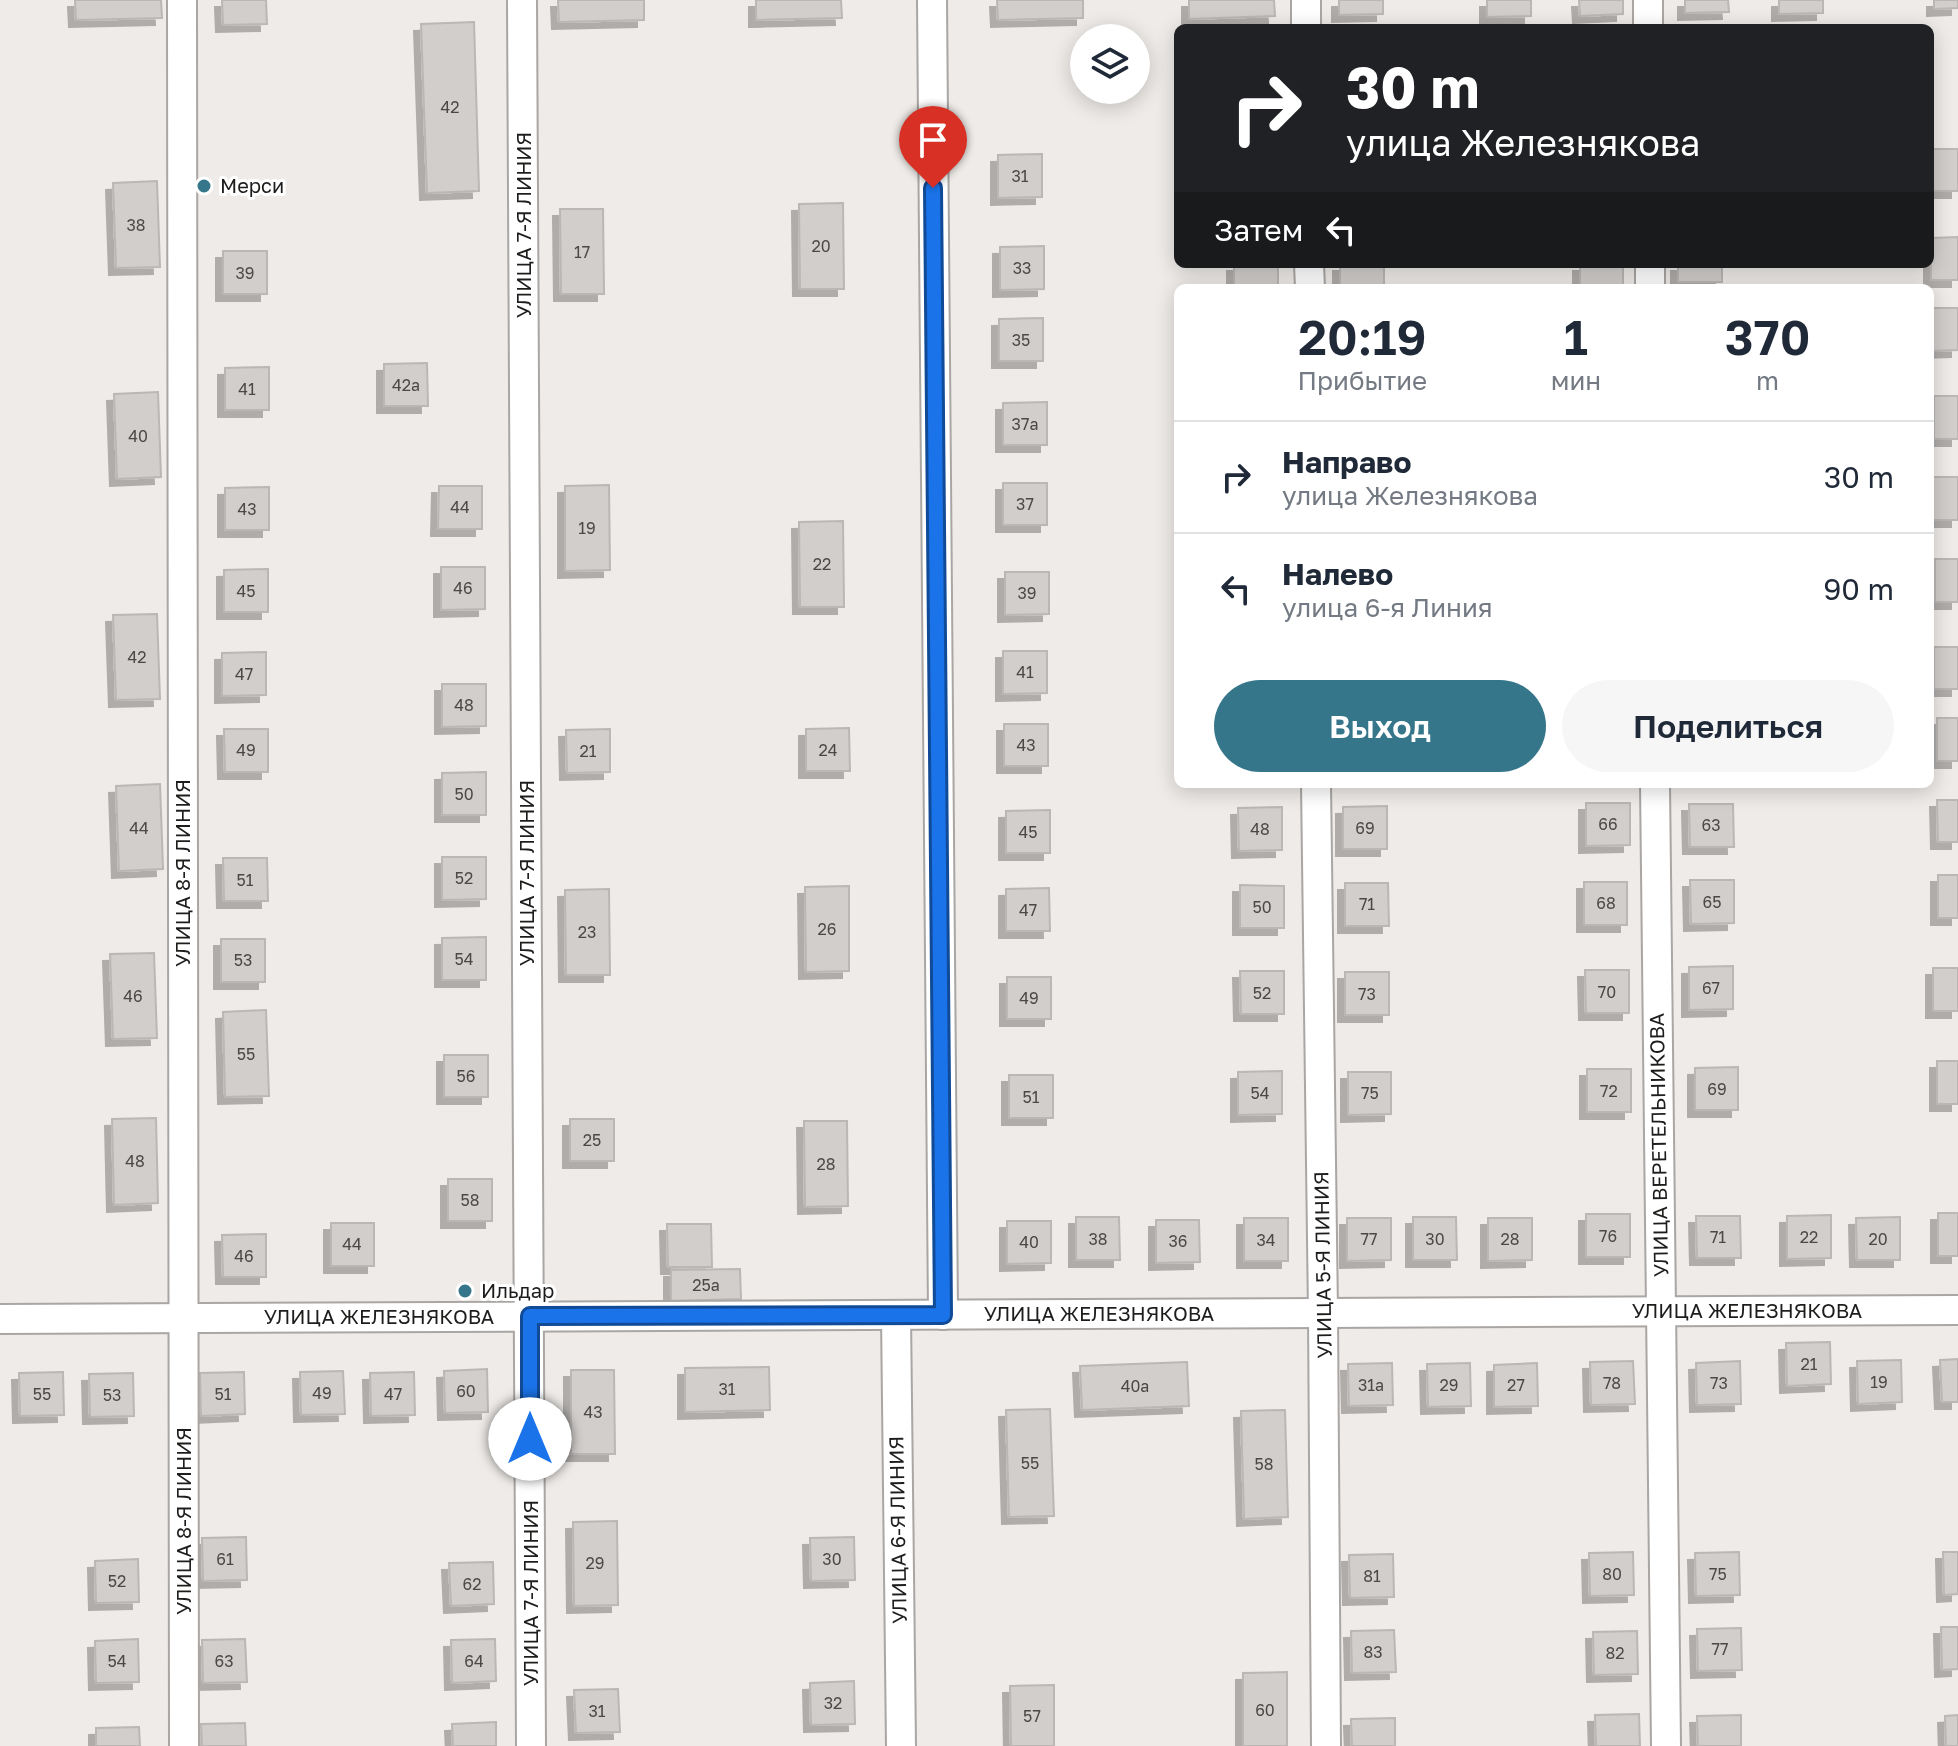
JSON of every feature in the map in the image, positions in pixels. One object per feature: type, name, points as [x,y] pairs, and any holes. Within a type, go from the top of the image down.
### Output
[{"type":"street","name":"УЛИЦА 8-Я ЛИНИЯ","points":[[182,0],[184,1746]]},
{"type":"street","name":"УЛИЦА 7-Я ЛИНИЯ","points":[[522,0],[531,1746]]},
{"type":"street","points":[[932,0],[943,1315]]},
{"type":"street","points":[[1306,0],[1306,24]]},
{"type":"street","points":[[1648,0],[1648,24]]},
{"type":"street","name":"УЛИЦА 5-Я ЛИНИЯ","points":[[1316,788],[1326,1746]]},
{"type":"street","name":"УЛИЦА ВЕРЕТЕЛЬНИКОВА","points":[[1655,788],[1666,1746]]},
{"type":"street","name":"УЛИЦА ЖЕЛЕЗНЯКОВА","points":[[0,1319],[1958,1310]]},
{"type":"street","name":"УЛИЦА 6-Я ЛИНИЯ","points":[[896,1315],[901,1746]]},
{"type":"building","points":[[75,0],[161,0],[162,18],[76,20]]},
{"type":"building","points":[[222,0],[266,0],[267,24],[223,25]]},
{"type":"building","points":[[558,0],[644,0],[644,20],[559,22]]},
{"type":"building","points":[[756,0],[841,0],[842,18],[756,20]]},
{"type":"building","points":[[997,0],[1083,0],[1083,18],[998,20]]},
{"type":"building","points":[[1189,0],[1274,0],[1275,16],[1189,19]]},
{"type":"building","points":[[1339,0],[1383,0],[1383,14],[1339,15]]},
{"type":"building","points":[[1487,0],[1531,0],[1531,16],[1487,17]]},
{"type":"building","points":[[1579,0],[1623,0],[1623,14],[1580,16]]},
{"type":"building","points":[[1685,0],[1728,0],[1729,12],[1685,13]]},
{"type":"building","points":[[1779,0],[1823,0],[1823,13],[1779,14]]},
{"type":"building","points":[[1934,0],[1958,0],[1958,8],[1934,9]]},
{"type":"building","points":[[474,22],[479,191],[427,193],[421,24]]},
{"type":"building","points":[[1934,149],[1958,149],[1958,191],[1934,191]]},
{"type":"building","points":[[1042,154],[1042,197],[998,198],[998,155]]},
{"type":"building","points":[[157,181],[160,267],[116,268],[113,183]]},
{"type":"building","points":[[843,203],[844,289],[800,289],[799,204]]},
{"type":"building","points":[[560,209],[603,209],[604,294],[561,294]]},
{"type":"building","points":[[1958,237],[1958,280],[1931,280],[1934,238]]},
{"type":"building","points":[[1044,246],[1044,289],[1000,290],[1000,247]]},
{"type":"building","points":[[223,251],[267,251],[267,294],[223,294]]},
{"type":"building","points":[[1234,268],[1278,268],[1278,284],[1234,284]]},
{"type":"building","points":[[1340,268],[1384,268],[1384,284],[1340,284]]},
{"type":"building","points":[[1580,268],[1623,268],[1623,284],[1580,284]]},
{"type":"building","points":[[1678,268],[1722,268],[1722,282],[1678,282]]},
{"type":"building","points":[[1934,308],[1958,308],[1958,350],[1934,351]]},
{"type":"building","points":[[1043,318],[1043,361],[999,361],[999,319]]},
{"type":"building","points":[[427,363],[428,406],[384,406],[384,364]]},
{"type":"building","points":[[269,367],[269,410],[225,410],[225,368]]},
{"type":"building","points":[[158,392],[161,477],[117,479],[114,394]]},
{"type":"building","points":[[1934,396],[1958,396],[1958,439],[1934,439]]},
{"type":"building","points":[[1047,402],[1047,445],[1003,445],[1003,403]]},
{"type":"building","points":[[1934,477],[1958,477],[1958,520],[1934,520]]},
{"type":"building","points":[[1003,483],[1047,483],[1047,525],[1003,525]]},
{"type":"building","points":[[609,485],[610,570],[565,571],[565,486]]},
{"type":"building","points":[[439,486],[482,486],[482,529],[438,529]]},
{"type":"building","points":[[269,487],[269,530],[225,530],[225,488]]},
{"type":"building","points":[[843,521],[844,607],[800,607],[799,522]]},
{"type":"building","points":[[1935,559],[1958,559],[1958,602],[1935,602]]},
{"type":"building","points":[[441,567],[485,567],[485,609],[441,610]]},
{"type":"building","points":[[268,569],[268,612],[224,612],[224,570]]},
{"type":"building","points":[[1005,572],[1049,572],[1049,614],[1005,615]]},
{"type":"building","points":[[157,614],[160,699],[116,700],[113,615]]},
{"type":"building","points":[[1934,647],[1958,647],[1958,689],[1934,689]]},
{"type":"building","points":[[1003,651],[1047,651],[1047,693],[1003,694]]},
{"type":"building","points":[[266,652],[266,695],[222,696],[222,653]]},
{"type":"building","points":[[442,684],[486,684],[486,726],[442,727]]},
{"type":"building","points":[[1937,718],[1958,718],[1958,761],[1937,761]]},
{"type":"building","points":[[1004,724],[1048,724],[1048,766],[1004,766]]},
{"type":"building","points":[[849,728],[850,771],[806,771],[806,729]]},
{"type":"building","points":[[224,729],[268,729],[268,772],[225,772]]},
{"type":"building","points":[[610,729],[610,772],[567,773],[566,730]]},
{"type":"building","points":[[486,772],[486,815],[442,815],[442,773]]},
{"type":"building","points":[[160,784],[163,869],[119,871],[116,786]]},
{"type":"building","points":[[1937,800],[1958,800],[1958,842],[1938,842]]},
{"type":"building","points":[[1586,803],[1630,803],[1630,845],[1586,846]]},
{"type":"building","points":[[1689,804],[1733,804],[1734,847],[1690,847]]},
{"type":"building","points":[[1387,806],[1387,849],[1343,849],[1343,807]]},
{"type":"building","points":[[1282,807],[1282,850],[1239,851],[1238,808]]},
{"type":"building","points":[[1050,810],[1050,853],[1006,853],[1006,811]]},
{"type":"building","points":[[442,857],[486,857],[486,899],[442,900]]},
{"type":"building","points":[[223,858],[267,858],[268,901],[224,901]]},
{"type":"building","points":[[1938,875],[1958,875],[1958,918],[1938,918]]},
{"type":"building","points":[[1690,880],[1734,880],[1734,923],[1691,924]]},
{"type":"building","points":[[1584,882],[1627,882],[1627,925],[1584,925]]},
{"type":"building","points":[[1345,883],[1388,883],[1389,926],[1345,926]]},
{"type":"building","points":[[1240,885],[1284,886],[1284,928],[1240,928]]},
{"type":"building","points":[[849,886],[849,971],[806,972],[805,887]]},
{"type":"building","points":[[1049,888],[1050,931],[1006,931],[1006,889]]},
{"type":"building","points":[[609,889],[610,975],[566,975],[565,890]]},
{"type":"building","points":[[486,937],[486,980],[442,980],[442,938]]},
{"type":"building","points":[[221,939],[265,939],[265,982],[221,982]]},
{"type":"building","points":[[154,953],[157,1038],[113,1039],[110,954]]},
{"type":"building","points":[[1733,966],[1733,1009],[1689,1010],[1689,967]]},
{"type":"building","points":[[1933,968],[1958,968],[1958,1011],[1933,1011]]},
{"type":"building","points":[[1585,970],[1629,970],[1629,1013],[1586,1013]]},
{"type":"building","points":[[1240,971],[1284,971],[1284,1014],[1241,1014]]},
{"type":"building","points":[[1345,972],[1389,972],[1389,1015],[1345,1015]]},
{"type":"building","points":[[1007,977],[1051,977],[1051,1019],[1007,1019]]},
{"type":"building","points":[[266,1010],[269,1096],[225,1097],[223,1012]]},
{"type":"building","points":[[444,1055],[488,1055],[488,1097],[444,1097]]},
{"type":"building","points":[[1937,1061],[1958,1061],[1958,1104],[1937,1104]]},
{"type":"building","points":[[1738,1067],[1738,1110],[1695,1110],[1695,1068]]},
{"type":"building","points":[[1587,1069],[1631,1069],[1631,1112],[1587,1112]]},
{"type":"building","points":[[1282,1071],[1282,1114],[1238,1115],[1238,1072]]},
{"type":"building","points":[[1348,1072],[1391,1072],[1391,1114],[1348,1115]]},
{"type":"building","points":[[1009,1075],[1053,1075],[1053,1118],[1009,1118]]},
{"type":"building","points":[[156,1118],[158,1203],[114,1205],[112,1119]]},
{"type":"building","points":[[570,1119],[614,1119],[614,1161],[570,1161]]},
{"type":"building","points":[[804,1121],[847,1121],[848,1206],[805,1207]]},
{"type":"building","points":[[448,1179],[492,1179],[492,1221],[448,1221]]},
{"type":"building","points":[[1938,1213],[1958,1213],[1958,1256],[1938,1256]]},
{"type":"building","points":[[1586,1214],[1630,1214],[1630,1257],[1586,1257]]},
{"type":"building","points":[[1831,1215],[1831,1258],[1787,1259],[1787,1216]]},
{"type":"building","points":[[1696,1216],[1740,1216],[1741,1258],[1697,1258]]},
{"type":"building","points":[[1076,1217],[1119,1217],[1120,1260],[1076,1260]]},
{"type":"building","points":[[1413,1217],[1456,1217],[1457,1260],[1413,1260]]},
{"type":"building","points":[[1900,1217],[1900,1260],[1857,1260],[1856,1218]]},
{"type":"building","points":[[1244,1218],[1288,1218],[1288,1261],[1244,1261]]},
{"type":"building","points":[[1347,1218],[1391,1218],[1391,1260],[1347,1261]]},
{"type":"building","points":[[1488,1218],[1532,1218],[1532,1260],[1488,1261]]},
{"type":"building","points":[[1156,1220],[1199,1220],[1200,1262],[1156,1263]]},
{"type":"building","points":[[1007,1221],[1051,1221],[1051,1263],[1007,1264]]},
{"type":"building","points":[[331,1223],[374,1223],[374,1266],[331,1266]]},
{"type":"building","points":[[667,1224],[711,1224],[712,1267],[668,1267]]},
{"type":"building","points":[[266,1234],[266,1277],[223,1277],[222,1235]]},
{"type":"building","points":[[740,1269],[741,1299],[671,1301],[671,1270]]},
{"type":"building","points":[[1830,1342],[1831,1384],[1787,1386],[1786,1343]]},
{"type":"building","points":[[1958,1359],[1958,1402],[1942,1402],[1940,1360]]},
{"type":"building","points":[[1901,1360],[1902,1402],[1858,1404],[1857,1361]]},
{"type":"building","points":[[1633,1361],[1635,1404],[1591,1405],[1590,1362]]},
{"type":"building","points":[[1740,1361],[1741,1404],[1697,1405],[1696,1363]]},
{"type":"building","points":[[1187,1362],[1189,1406],[1082,1410],[1080,1366]]},
{"type":"building","points":[[1392,1363],[1393,1405],[1349,1406],[1348,1364]]},
{"type":"building","points":[[1470,1363],[1471,1406],[1428,1407],[1427,1364]]},
{"type":"building","points":[[1537,1363],[1538,1406],[1494,1407],[1494,1365]]},
{"type":"building","points":[[769,1367],[770,1410],[685,1412],[685,1368]]},
{"type":"building","points":[[487,1369],[488,1412],[445,1413],[444,1371]]},
{"type":"building","points":[[571,1370],[614,1370],[615,1454],[571,1454]]},
{"type":"building","points":[[343,1371],[345,1414],[301,1415],[300,1372]]},
{"type":"building","points":[[63,1372],[64,1415],[20,1416],[19,1373]]},
{"type":"building","points":[[244,1372],[245,1414],[201,1416],[200,1373]]},
{"type":"building","points":[[414,1372],[415,1415],[371,1416],[370,1373]]},
{"type":"building","points":[[133,1373],[134,1416],[90,1417],[89,1374]]},
{"type":"building","points":[[1050,1409],[1054,1516],[1009,1517],[1006,1410]]},
{"type":"building","points":[[1285,1410],[1288,1517],[1244,1519],[1241,1411]]},
{"type":"building","points":[[617,1521],[618,1605],[574,1606],[573,1522]]},
{"type":"building","points":[[246,1537],[247,1580],[203,1581],[202,1538]]},
{"type":"building","points":[[854,1537],[855,1580],[811,1581],[810,1538]]},
{"type":"building","points":[[1633,1552],[1634,1595],[1590,1596],[1589,1553]]},
{"type":"building","points":[[1739,1552],[1740,1595],[1696,1596],[1695,1553]]},
{"type":"building","points":[[1943,1552],[1958,1552],[1958,1594],[1944,1595]]},
{"type":"building","points":[[1393,1554],[1394,1597],[1350,1598],[1349,1555]]},
{"type":"building","points":[[138,1559],[139,1602],[96,1603],[95,1561]]},
{"type":"building","points":[[493,1562],[494,1604],[451,1606],[449,1563]]},
{"type":"building","points":[[1941,1627],[1958,1627],[1958,1669],[1942,1670]]},
{"type":"building","points":[[1741,1628],[1742,1670],[1698,1671],[1697,1629]]},
{"type":"building","points":[[1394,1630],[1396,1672],[1352,1673],[1351,1631]]},
{"type":"building","points":[[1637,1631],[1638,1674],[1594,1675],[1593,1632]]},
{"type":"building","points":[[138,1639],[139,1682],[96,1683],[95,1641]]},
{"type":"building","points":[[245,1639],[247,1682],[203,1683],[202,1640]]},
{"type":"building","points":[[495,1639],[496,1681],[452,1683],[451,1640]]},
{"type":"building","points":[[1287,1672],[1287,1746],[1243,1746],[1243,1673]]},
{"type":"building","points":[[854,1681],[855,1724],[811,1725],[810,1683]]},
{"type":"building","points":[[1054,1685],[1054,1746],[1011,1746],[1010,1686]]},
{"type":"building","points":[[618,1689],[620,1732],[576,1733],[574,1690]]},
{"type":"building","points":[[1639,1714],[1640,1746],[1596,1746],[1595,1715]]},
{"type":"building","points":[[1741,1715],[1741,1746],[1698,1746],[1697,1716]]},
{"type":"building","points":[[1958,1715],[1958,1746],[1946,1746],[1945,1716]]},
{"type":"building","points":[[1395,1718],[1395,1746],[1352,1746],[1351,1719]]},
{"type":"building","points":[[496,1722],[496,1746],[453,1746],[452,1724]]},
{"type":"building","points":[[245,1723],[246,1746],[202,1746],[201,1724]]},
{"type":"building","points":[[139,1727],[140,1746],[96,1746],[96,1728]]},
{"type":"place","name":"Мерси","points":[[204,186]]},
{"type":"place","name":"Ильдар","points":[[465,1291]]},
{"type":"route","points":[[530,1439],[530,1316],[943,1315],[933,188]]}]
